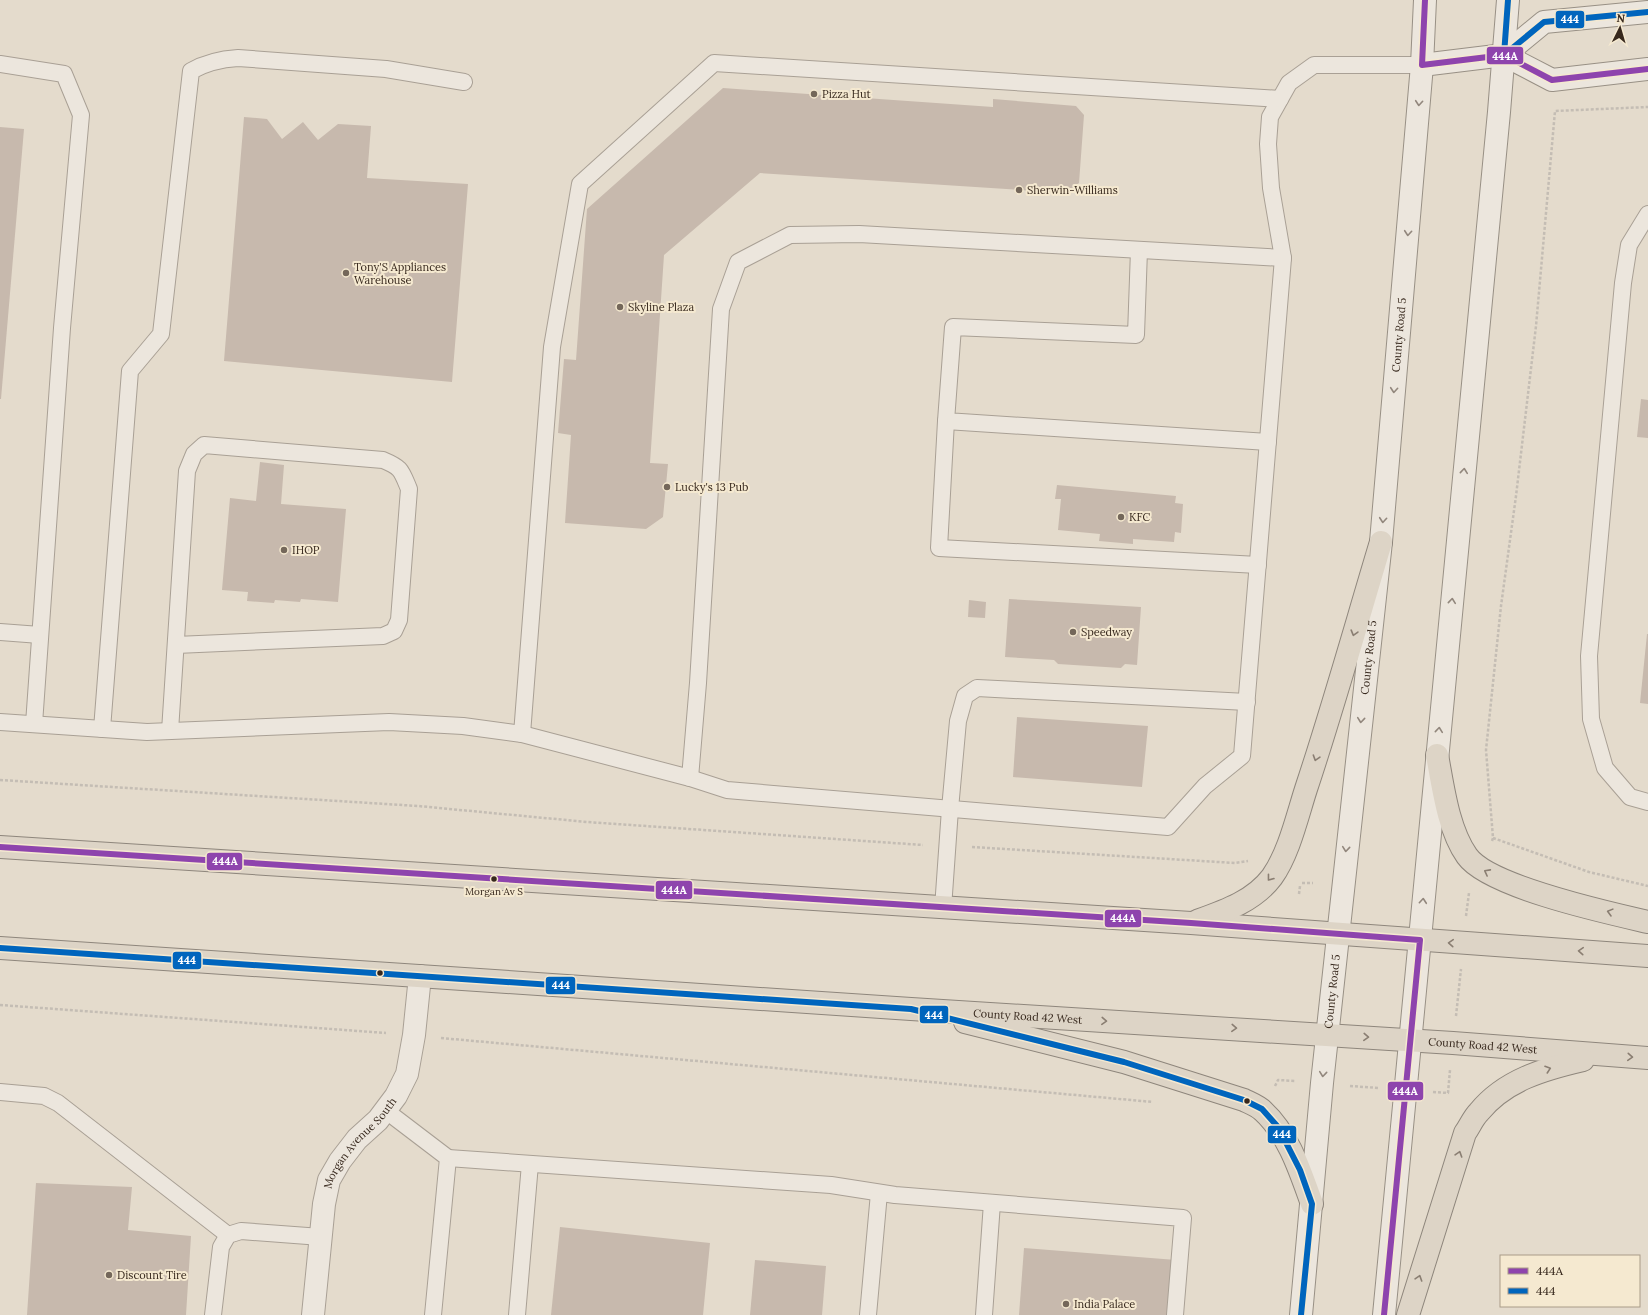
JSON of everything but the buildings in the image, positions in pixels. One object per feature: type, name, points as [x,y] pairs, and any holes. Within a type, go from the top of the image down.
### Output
[{"type":"highway","points":[[1192,923],[1225,911],[1244,902],[1261,889],[1272,877],[1284,856],[1323,738],[1381,542]]},
{"type":"highway","points":[[1437,755],[1448,808],[1456,832],[1468,856],[1480,869],[1500,879],[1541,894],[1648,922]]},
{"type":"highway","points":[[0,847],[1192,923],[1463,944],[1648,956]]},
{"type":"highway","points":[[0,860],[133,856]]},
{"type":"highway","name":"County Road 42 West","points":[[0,948],[911,1009],[1454,1042],[1648,1058]]},
{"type":"highway","points":[[911,1009],[1124,1062],[1244,1100],[1262,1109],[1278,1127],[1300,1170],[1312,1204]]},
{"type":"highway","points":[[1408,1315],[1465,1133],[1478,1113],[1504,1089],[1523,1078],[1551,1067],[1602,1055]]},
{"type":"main road","name":"County Road 5","points":[[1301,1315],[1322,1083],[1381,542],[1422,64],[1425,0]]},
{"type":"main road","points":[[1384,1315],[1504,56],[1508,0]]},
{"type":"main road","points":[[1504,56],[1544,22],[1648,12]]},
{"type":"main road","points":[[1422,64],[1504,56],[1552,80],[1648,68]]},
{"type":"main road","name":"Morgan Avenue South","points":[[313,1315],[324,1204],[329,1180],[340,1160],[357,1139],[378,1120],[396,1096],[406,1074],[414,1035],[420,976]]},
{"type":"lane","points":[[102,729],[130,371],[161,334],[191,71],[199,66],[226,59],[238,58],[386,69],[464,82]]},
{"type":"lane","points":[[522,734],[552,347],[580,184],[714,63],[1280,99]]},
{"type":"lane","points":[[0,64],[64,74],[81,114],[62,328],[34,724]]},
{"type":"lane","points":[[0,722],[147,732],[389,722],[463,726],[522,734],[690,778],[727,790],[1168,827],[1205,786],[1242,756],[1283,258],[1272,188],[1268,144],[1270,116],[1289,83],[1314,65],[1422,64]]},
{"type":"lane","points":[[1648,214],[1629,245],[1623,283],[1589,656],[1591,719],[1605,768],[1630,797],[1648,802]]},
{"type":"lane","points":[[690,778],[698,683],[720,309],[738,262],[790,235],[859,234],[1283,258]]},
{"type":"lane","points":[[1139,250],[1136,335],[953,327],[939,548],[1258,565]]},
{"type":"lane","points":[[946,421],[1268,442]]},
{"type":"lane","points":[[170,731],[187,470],[194,454],[204,445],[383,460],[398,466],[403,474],[408,489],[399,620],[394,631],[383,636],[176,645]]},
{"type":"lane","points":[[0,632],[40,635]]},
{"type":"lane","points":[[944,908],[950,809],[958,722],[965,696],[977,688],[1247,702]]},
{"type":"lane","points":[[0,1092],[44,1096],[58,1104],[228,1236]]},
{"type":"lane","points":[[385,1110],[448,1158],[831,1185],[879,1192],[992,1203],[1183,1218],[1175,1315]]},
{"type":"lane","points":[[433,1315],[448,1158]]},
{"type":"lane","points":[[517,1315],[530,1164]]},
{"type":"lane","points":[[868,1315],[879,1192]]},
{"type":"lane","points":[[984,1315],[992,1203]]},
{"type":"lane","points":[[213,1315],[221,1247],[228,1236],[242,1231],[321,1237]]},
{"type":"path","points":[[1262,1109],[1278,1080],[1448,1093],[1469,893],[1493,838],[1486,750],[1501,606],[1516,496],[1535,334],[1556,111],[1648,107]]},
{"type":"path","points":[[0,780],[418,806],[587,822],[948,846],[1236,863],[1255,859]]},
{"type":"path","points":[[1493,838],[1589,872],[1648,886]]},
{"type":"path","points":[[0,1005],[414,1035],[1153,1102]]},
{"type":"transit line","name":"444A","points":[[1425,0],[1422,65],[1504,55],[1552,80],[1648,69]]},
{"type":"transit line","name":"444","points":[[1504,55],[1508,0]]},
{"type":"transit line","name":"444","points":[[1504,55],[1544,22],[1648,12]]},
{"type":"transit line","name":"444A","points":[[0,847],[1191,923],[1420,940],[1384,1315]]},
{"type":"transit line","name":"444","points":[[0,948],[911,1009],[1124,1062],[1244,1100],[1262,1109],[1278,1127],[1300,1170],[1312,1204],[1301,1315]]},
{"type":"place","name":"Pizza Hut","points":[[814,94]]},
{"type":"place","name":"Sherwin-Williams","points":[[1019,190]]},
{"type":"place","name":"Tony'S Appliances Warehouse","points":[[346,273]]},
{"type":"place","name":"Skyline Plaza","points":[[620,307]]},
{"type":"place","name":"Lucky's 13 Pub","points":[[667,487]]},
{"type":"place","name":"KFC","points":[[1121,517]]},
{"type":"place","name":"IHOP","points":[[284,550]]},
{"type":"place","name":"Speedway","points":[[1073,632]]},
{"type":"place","name":"Morgan Av S","points":[[494,879]]},
{"type":"place","name":"Discount Tire","points":[[109,1275]]},
{"type":"place","name":"India Palace","points":[[1066,1304]]}]
